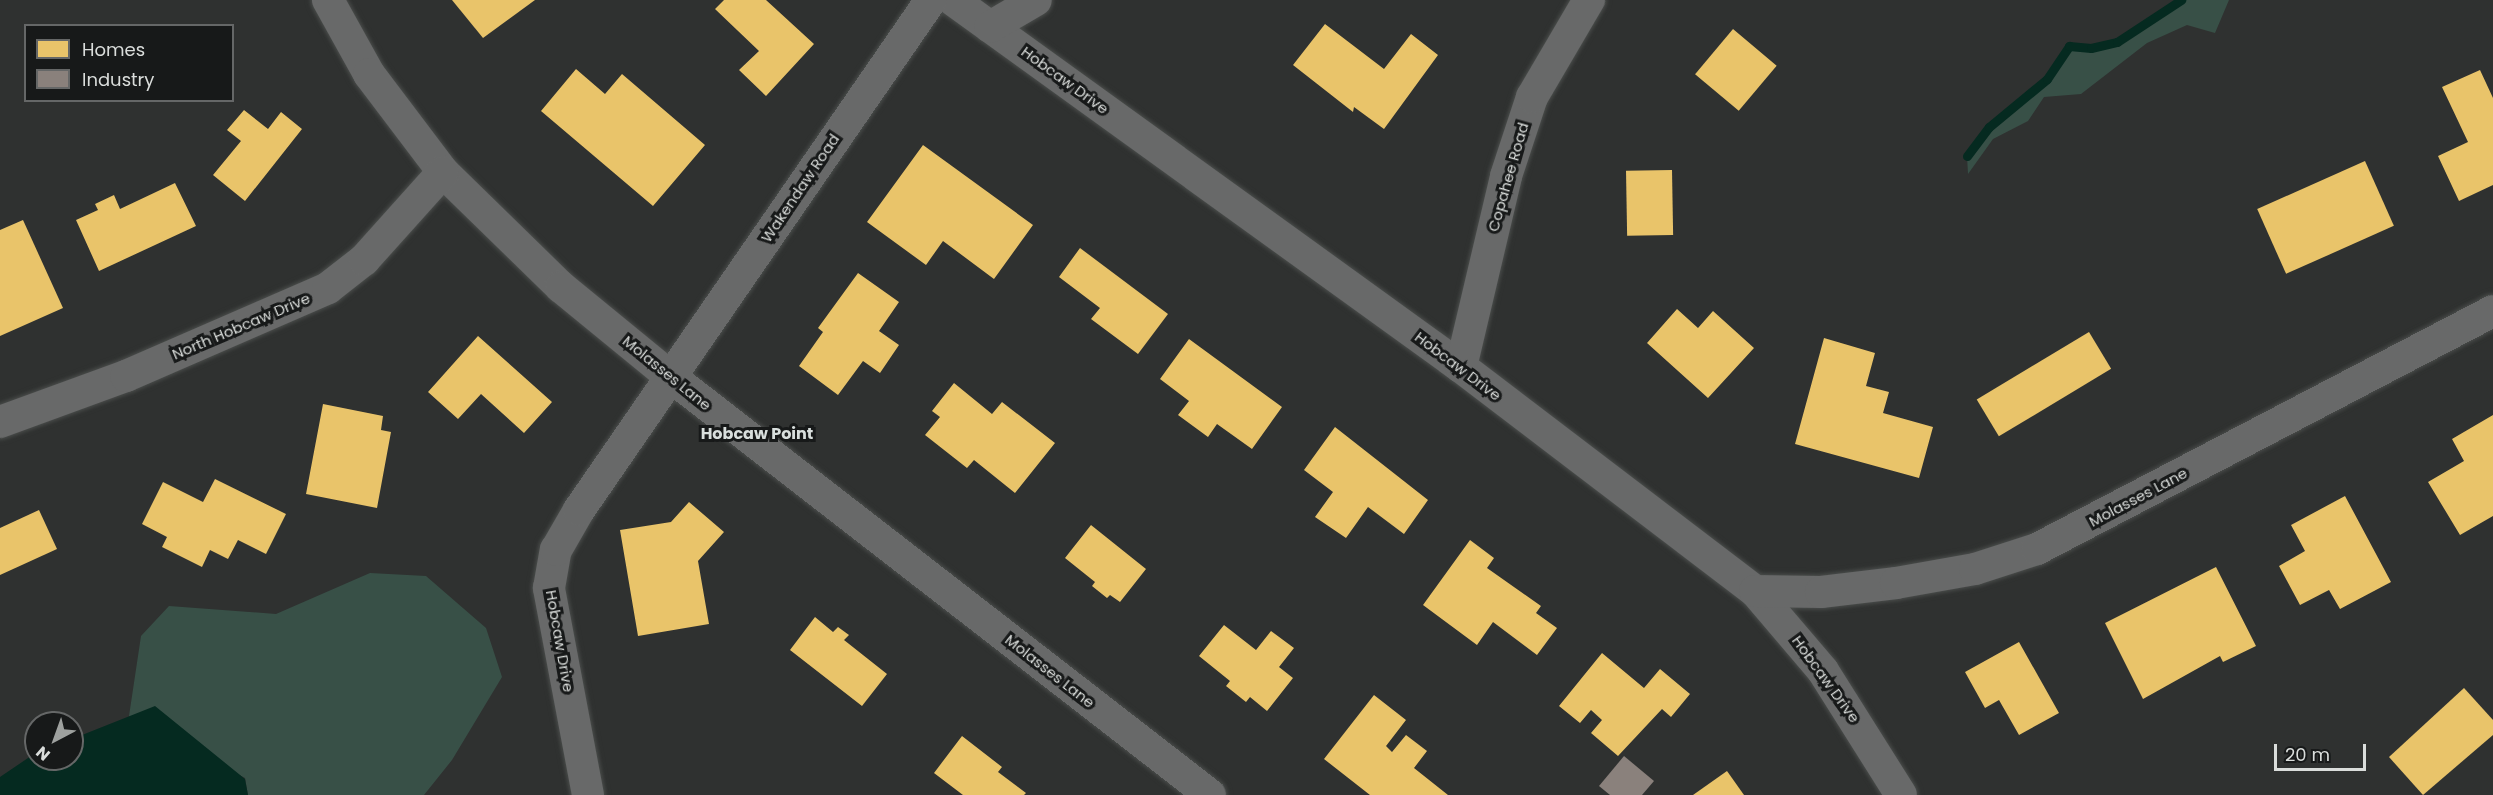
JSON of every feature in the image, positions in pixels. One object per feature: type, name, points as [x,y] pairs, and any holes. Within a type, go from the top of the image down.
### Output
[{"type":"street","name":"Molasses Lane","points":[[328,0],[369,74],[443,172],[561,287],[671,378],[1210,795]]},
{"type":"street","name":"Wakendaw Road","points":[[671,378],[931,0]]},
{"type":"street","name":"Hobcaw Drive","points":[[953,0],[1461,367],[1755,591],[1789,628],[1830,681],[1901,795]]},
{"type":"street","points":[[990,27],[1036,0]]},
{"type":"street","name":"Copahee Road","points":[[1461,367],[1506,176],[1532,97],[1589,0]]},
{"type":"street","name":"North Hobcaw Drive","points":[[0,422],[126,375],[328,288],[364,260],[443,172]]},
{"type":"street","name":"Molasses Lane","points":[[1755,591],[1821,592],[1896,583],[1975,569],[2037,549],[2493,311]]},
{"type":"street","name":"Hobcaw Drive","points":[[588,795],[549,588],[556,550],[579,510],[671,378]]},
{"type":"shaded area","points":[[2181,0],[2229,0],[2215,33],[2187,25],[2147,43],[2081,94],[2044,97],[2028,121],[1993,139],[1968,174],[1967,156],[1989,127],[2047,79],[2069,46],[2086,48],[2117,42]]},
{"type":"shaded area","points":[[370,573],[426,576],[486,628],[502,677],[452,760],[424,795],[248,795],[245,778],[129,716],[141,636],[169,606],[276,614]]},
{"type":"shaded area","points":[[155,706],[245,779],[248,795],[0,795],[0,777],[24,761],[24,771],[84,771],[84,734]]},
{"type":"building: Homes","points":[[452,0],[535,0],[483,38]]},
{"type":"building: Homes","points":[[724,0],[766,0],[814,44],[766,96],[739,70],[759,51],[715,9]]},
{"type":"building: Homes","points":[[1325,24],[1384,69],[1411,34],[1438,55],[1384,129],[1354,107],[1353,112],[1293,65]]},
{"type":"building: Homes","points":[[1733,29],[1777,66],[1739,111],[1695,74]]},
{"type":"building: Homes","points":[[576,69],[605,94],[622,74],[705,145],[653,206],[541,111]]},
{"type":"building: Homes","points":[[2480,70],[2493,98],[2493,185],[2459,201],[2438,156],[2468,142],[2442,87]]},
{"type":"building: Homes","points":[[244,110],[268,129],[281,112],[302,129],[245,201],[213,175],[241,141],[227,130]]},
{"type":"building: Homes","points":[[923,145],[1033,225],[994,279],[943,241],[926,265],[867,222]]},
{"type":"building: Homes","points":[[2365,161],[2394,226],[2286,274],[2257,209]]},
{"type":"building: Homes","points":[[1672,170],[1673,235],[1627,236],[1626,171]]},
{"type":"building: Homes","points":[[175,183],[196,226],[99,271],[76,220],[98,210],[95,204],[114,195],[120,209]]},
{"type":"building: Homes","points":[[23,220],[63,308],[0,336],[0,230]]},
{"type":"building: Homes","points":[[1080,248],[1168,314],[1138,354],[1091,319],[1100,308],[1059,277]]},
{"type":"building: Homes","points":[[858,273],[899,302],[879,331],[899,345],[880,373],[863,361],[838,395],[799,366],[823,332],[818,328]]},
{"type":"building: Homes","points":[[1677,309],[1698,328],[1713,311],[1754,348],[1708,398],[1647,343]]},
{"type":"building: Homes","points":[[2089,332],[2111,369],[1999,436],[1977,399]]},
{"type":"building: Homes","points":[[478,336],[552,402],[524,433],[481,394],[458,419],[428,392]]},
{"type":"building: Homes","points":[[1824,338],[1875,353],[1866,386],[1889,392],[1883,413],[1933,427],[1919,478],[1795,444]]},
{"type":"building: Homes","points":[[1189,339],[1282,407],[1252,449],[1217,424],[1208,437],[1178,415],[1189,401],[1160,379]]},
{"type":"building: Homes","points":[[954,383],[992,414],[1002,402],[1055,443],[1015,493],[974,460],[967,468],[925,435],[940,417],[932,411]]},
{"type":"building: Homes","points":[[323,404],[383,416],[381,430],[391,432],[377,508],[306,494]]},
{"type":"building: Homes","points":[[2493,415],[2493,516],[2460,535],[2428,482],[2464,461],[2452,439]]},
{"type":"building: Homes","points":[[1335,427],[1428,500],[1404,534],[1368,507],[1346,538],[1315,517],[1333,492],[1304,470]]},
{"type":"building: Homes","points":[[215,479],[286,514],[266,554],[238,540],[228,559],[210,550],[202,567],[162,547],[167,537],[142,524],[163,482],[203,502]]},
{"type":"building: Homes","points":[[2345,496],[2391,582],[2340,609],[2329,590],[2300,605],[2279,566],[2305,551],[2291,525]]},
{"type":"building: Homes","points":[[689,502],[724,532],[698,561],[709,624],[638,636],[620,530],[671,522]]},
{"type":"building: Homes","points":[[39,510],[57,549],[0,575],[0,528]]},
{"type":"building: Homes","points":[[1091,525],[1146,569],[1120,602],[1110,595],[1107,598],[1092,586],[1095,582],[1065,558]]},
{"type":"building: Homes","points":[[1470,540],[1494,558],[1487,568],[1541,606],[1536,613],[1557,628],[1537,655],[1493,622],[1477,645],[1423,605]]},
{"type":"building: Homes","points":[[2216,567],[2256,646],[2223,662],[2220,656],[2143,699],[2105,623]]},
{"type":"building: Homes","points":[[815,617],[833,632],[838,627],[849,635],[844,640],[887,674],[862,706],[790,650]]},
{"type":"building: Homes","points":[[1224,625],[1256,650],[1271,631],[1294,648],[1279,667],[1293,678],[1267,711],[1250,697],[1246,702],[1226,686],[1230,681],[1199,656]]},
{"type":"building: Homes","points":[[2019,642],[2059,713],[2019,735],[1999,700],[1985,708],[1965,672]]},
{"type":"building: Homes","points":[[1602,653],[1644,688],[1660,669],[1690,694],[1671,717],[1662,709],[1618,756],[1591,733],[1602,720],[1591,710],[1580,723],[1559,706]]},
{"type":"building: Homes","points":[[2464,688],[2493,720],[2493,735],[2423,795],[2389,757]]},
{"type":"building: Homes","points":[[1374,695],[1406,720],[1386,746],[1392,752],[1406,735],[1427,751],[1414,768],[1448,795],[1370,795],[1324,759]]},
{"type":"building: Homes","points":[[962,736],[1002,767],[998,772],[1026,793],[1024,795],[963,795],[934,773]]},
{"type":"building: Homes","points":[[1727,771],[1744,795],[1693,795]]},
{"type":"building: Industry","points":[[1624,756],[1654,781],[1642,795],[1610,795],[1599,786]]},
{"type":"waterway","points":[[1967,156],[1989,127],[2047,79],[2069,46],[2091,48],[2117,42],[2181,0]]},
{"type":"district","name":"Hobcaw Point","points":[[757,434]]}]
